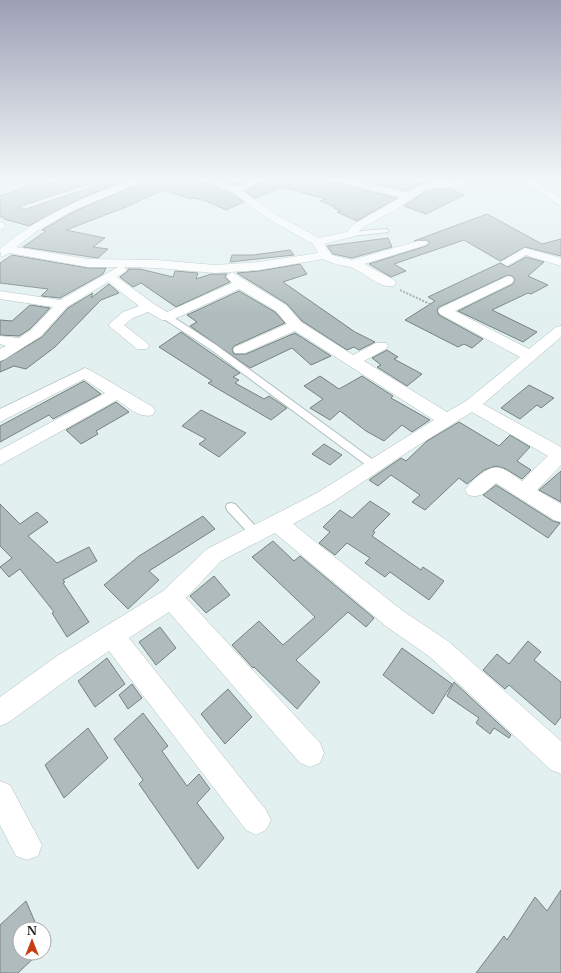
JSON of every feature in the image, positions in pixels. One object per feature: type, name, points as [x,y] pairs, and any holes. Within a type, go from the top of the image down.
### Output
[{"type":"street","points":[[3,251],[28,232],[41,224]]},
{"type":"street","points":[[286,224],[317,242],[325,255],[339,263],[352,264],[422,242]]},
{"type":"street","points":[[317,242],[351,234],[361,224]]},
{"type":"street","points":[[507,262],[525,250],[561,262]]},
{"type":"street","points":[[3,251],[88,263],[215,269],[259,266],[325,255]]},
{"type":"street","points":[[0,356],[18,344],[24,342],[62,304],[98,282],[110,277],[124,268],[127,264]]},
{"type":"street","points":[[352,264],[390,283]]},
{"type":"street","points":[[229,268],[231,276],[240,284],[281,308],[296,325],[447,420]]},
{"type":"street","points":[[110,277],[149,307],[167,317],[240,284]]},
{"type":"street","points":[[445,311],[508,280]]},
{"type":"street","points":[[0,295],[62,304]]},
{"type":"street","points":[[432,305],[530,356]]},
{"type":"street","points":[[142,346],[115,325],[128,314],[149,307]]},
{"type":"street","points":[[240,350],[296,325]]},
{"type":"street","points":[[0,713],[66,664],[113,637],[171,598],[214,555],[324,498],[373,465],[472,405],[561,330]]},
{"type":"street","points":[[0,340],[18,344]]},
{"type":"street","points":[[353,361],[381,346]]},
{"type":"street","points":[[0,416],[85,373],[147,411]]},
{"type":"street","points":[[0,458],[117,393]]},
{"type":"street","points":[[472,405],[560,455],[524,491]]},
{"type":"street","points":[[475,490],[494,473],[561,514]]},
{"type":"street","points":[[276,522],[395,619],[439,649],[561,760]]},
{"type":"street","points":[[171,598],[310,753]]},
{"type":"street","points":[[113,637],[256,820]]},
{"type":"street","points":[[0,795],[27,845]]},
{"type":"lane","points":[[351,234],[386,231]]},
{"type":"lane","points":[[167,317],[212,347],[373,465]]},
{"type":"lane","points":[[231,507],[255,533]]},
{"type":"path","points":[[390,283],[408,295],[432,305]]},
{"type":"building","points":[[52,224],[81,224],[66,230],[105,238],[93,247],[108,249],[98,258],[23,247],[46,231],[42,230]]},
{"type":"building","points":[[459,224],[506,224],[542,244],[561,239],[561,256],[525,247],[500,261],[464,240],[394,264],[406,271],[391,277],[369,264],[426,246],[430,243],[427,240],[414,241]]},
{"type":"building","points":[[388,238],[392,247],[352,258],[333,254],[327,246]]},
{"type":"building","points":[[290,250],[294,255],[230,262],[232,255],[253,255]]},
{"type":"building","points":[[12,255],[88,268],[106,268],[103,274],[60,298],[41,296],[48,289],[0,283],[0,263]]},
{"type":"building","points":[[526,257],[544,262],[528,276],[548,285],[531,294],[528,293],[492,310],[537,332],[523,342],[458,311],[513,284],[515,279],[508,275],[439,307],[437,310],[439,315],[483,339],[472,348],[464,344],[458,347],[405,320],[435,301],[428,297],[500,263],[508,267]]},
{"type":"building","points":[[300,264],[307,274],[283,282],[355,332],[375,342],[359,350],[354,347],[347,350],[302,321],[287,304],[237,273]]},
{"type":"building","points":[[128,269],[140,269],[173,277],[175,271],[198,273],[196,279],[211,274],[227,274],[225,277],[230,282],[176,307],[141,283],[133,287],[120,277],[128,271]]},
{"type":"building","points":[[109,284],[119,293],[101,300],[55,347],[26,369],[14,366],[0,372],[0,362],[42,337],[68,308],[93,293],[91,298]]},
{"type":"building","points":[[239,291],[275,312],[285,323],[234,346],[232,349],[234,354],[246,354],[295,333],[331,356],[311,365],[292,348],[250,368],[190,326],[197,322],[187,315]]},
{"type":"building","points":[[30,305],[50,308],[30,329],[19,336],[0,335],[0,320],[12,321]]},
{"type":"building","points":[[181,332],[240,373],[233,377],[239,380],[235,383],[264,399],[269,396],[287,408],[271,420],[208,383],[212,381],[159,347]]},
{"type":"building","points":[[387,350],[398,357],[394,359],[422,374],[407,386],[377,367],[381,365],[372,358]]},
{"type":"building","points":[[320,376],[339,389],[362,376],[393,396],[391,398],[430,420],[412,432],[402,425],[384,441],[366,431],[340,411],[330,420],[310,408],[323,399],[304,386]]},
{"type":"building","points":[[84,381],[101,394],[53,419],[49,415],[0,442],[0,426]]},
{"type":"building","points":[[529,385],[554,398],[541,408],[537,405],[520,419],[501,408]]},
{"type":"building","points":[[116,402],[129,412],[96,431],[98,434],[81,444],[66,430]]},
{"type":"building","points":[[201,410],[246,433],[219,457],[199,444],[206,439],[182,426]]},
{"type":"building","points":[[459,422],[499,446],[510,435],[530,447],[517,461],[531,470],[522,479],[506,469],[496,466],[484,470],[467,484],[459,478],[425,510],[412,502],[420,495],[391,475],[378,486],[369,480],[401,458],[406,461],[427,441]]},
{"type":"building","points":[[324,444],[342,455],[330,465],[312,454]]},
{"type":"building","points":[[561,471],[561,502],[539,490]]},
{"type":"building","points":[[496,485],[553,521],[560,523],[548,538],[483,495]]},
{"type":"building","points":[[370,501],[390,514],[373,531],[375,532],[372,536],[421,570],[423,567],[444,581],[429,600],[390,572],[385,577],[365,563],[370,558],[347,543],[335,555],[319,543],[330,532],[323,527],[340,510],[352,518]]},
{"type":"building","points":[[0,504],[20,524],[37,512],[48,522],[28,536],[57,563],[89,547],[97,561],[63,580],[65,582],[63,583],[89,622],[67,637],[52,613],[54,612],[20,569],[9,577],[0,567],[12,558],[0,546]]},
{"type":"building","points":[[203,516],[215,529],[149,571],[159,580],[128,609],[104,585],[139,556]]},
{"type":"building","points":[[273,541],[294,561],[300,556],[374,618],[366,627],[348,612],[296,660],[320,682],[297,709],[254,667],[253,668],[232,645],[259,621],[283,645],[315,617],[252,557]]},
{"type":"building","points":[[214,576],[230,595],[206,613],[190,596]]},
{"type":"building","points":[[160,627],[176,648],[156,665],[139,642]]},
{"type":"building","points":[[528,641],[541,652],[534,660],[561,682],[561,717],[555,725],[509,685],[505,689],[483,670],[497,654],[509,664]]},
{"type":"building","points":[[402,648],[452,684],[433,714],[383,675]]},
{"type":"building","points":[[107,658],[125,684],[95,707],[78,681]]},
{"type":"building","points":[[454,682],[511,735],[509,738],[494,728],[490,734],[476,723],[479,718],[447,696]]},
{"type":"building","points":[[132,684],[142,698],[128,709],[119,695]]},
{"type":"building","points":[[228,689],[252,717],[225,744],[201,714]]},
{"type":"building","points":[[143,713],[168,746],[162,751],[187,786],[199,774],[210,789],[197,803],[224,838],[198,869],[139,784],[143,780],[114,739]]},
{"type":"building","points":[[88,728],[108,758],[64,798],[45,765]]},
{"type":"building","points":[[561,890],[561,973],[476,973],[504,936],[507,940],[535,897],[547,911]]},
{"type":"building","points":[[26,901],[35,921],[12,921],[12,961],[31,961],[18,973],[0,973],[0,925]]}]
